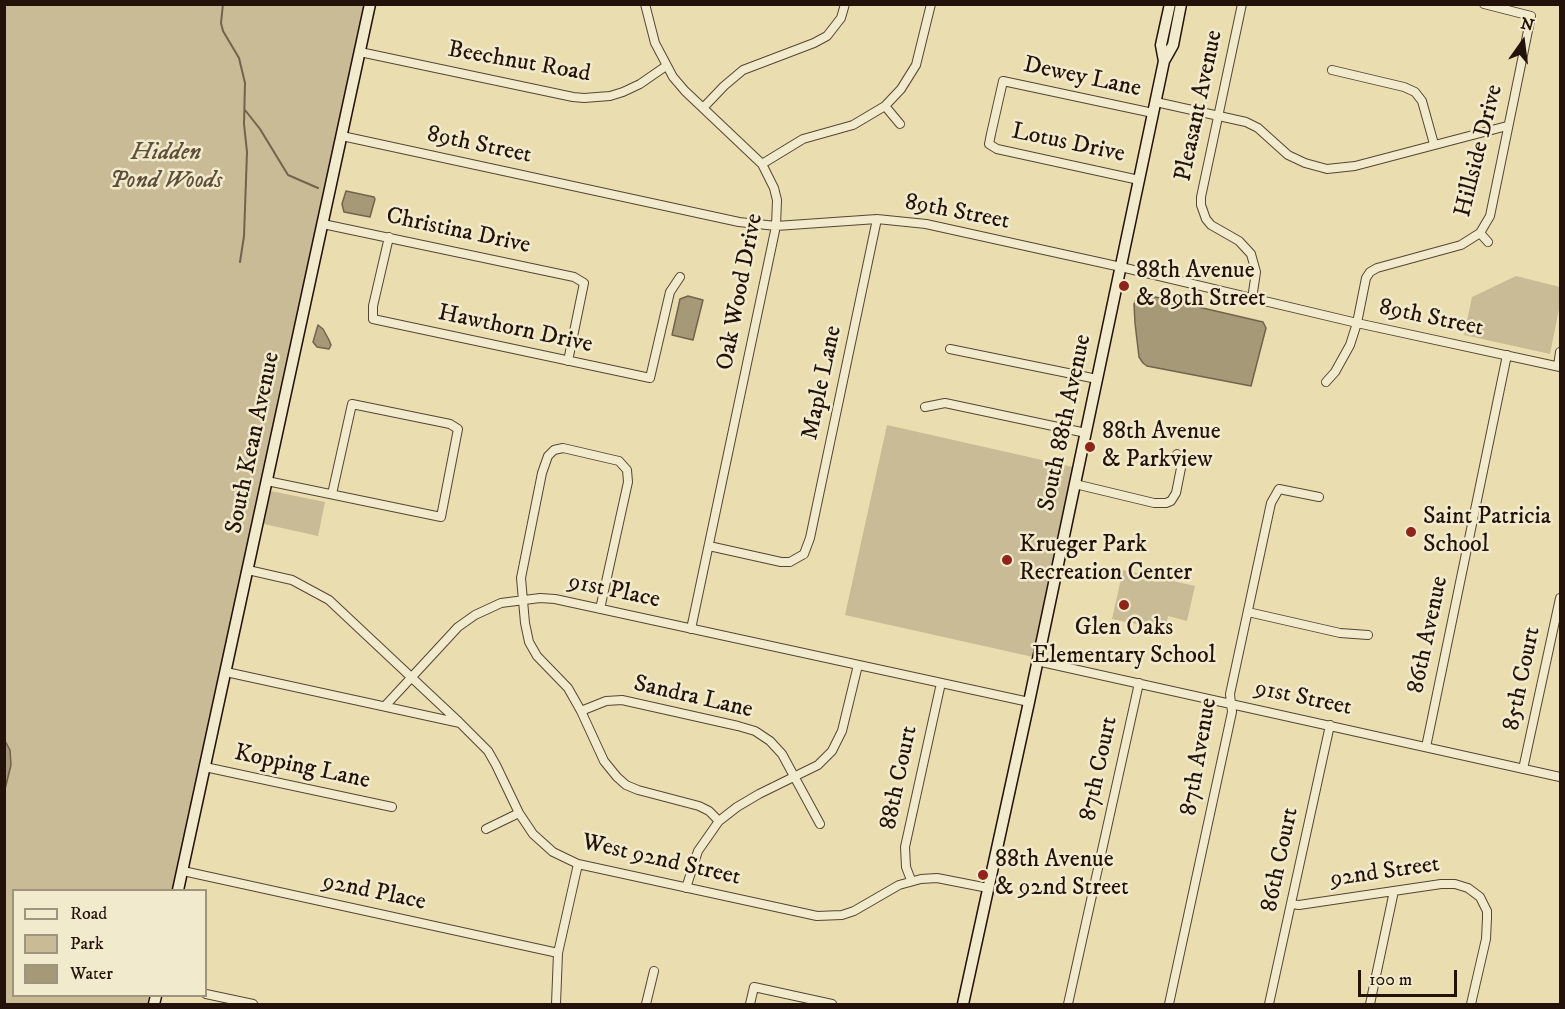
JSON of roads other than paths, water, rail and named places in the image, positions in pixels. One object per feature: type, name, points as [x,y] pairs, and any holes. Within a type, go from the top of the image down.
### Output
[{"type":"street","name":"South Kean Avenue","points":[[178,889],[370,4]]},
{"type":"street","name":"Oak Wood Drive","points":[[645,4],[655,43],[666,66],[685,91],[762,164],[776,194],[778,215],[691,629]]},
{"type":"street","points":[[703,108],[743,70],[827,36],[841,18],[845,4]]},
{"type":"street","points":[[762,164],[803,139],[852,124],[885,106],[902,89],[916,65],[931,4]]},
{"type":"street","name":"South 88th Avenue","points":[[1164,61],[1161,45],[1170,4]]},
{"type":"street","name":"South 88th Avenue","points":[[966,1004],[988,888],[1164,61],[1173,45],[1181,4]]},
{"type":"street","name":"Pleasant Avenue","points":[[1242,4],[1201,205],[1211,225],[1239,241],[1251,254],[1256,272],[1252,299]]},
{"type":"street","name":"Hillside Drive","points":[[1357,323],[1366,279],[1370,272],[1377,268],[1461,245],[1480,233],[1490,216],[1531,16],[1484,4]]},
{"type":"street","name":"Beechnut Road","points":[[360,52],[584,98],[610,96],[622,92],[640,84],[666,66]]},
{"type":"street","points":[[1332,70],[1404,87],[1415,92],[1422,101],[1434,144]]},
{"type":"street","name":"Dewey Lane","points":[[989,144],[1003,81],[1153,113]]},
{"type":"street","points":[[1156,102],[1239,119],[1253,125],[1288,155],[1327,169],[1355,166],[1507,126]]},
{"type":"street","points":[[885,106],[900,124]]},
{"type":"street","name":"89th Street","points":[[342,136],[730,221],[776,226],[877,219],[926,224],[1357,323],[1559,366]]},
{"type":"street","name":"Lotus Drive","points":[[989,144],[997,149],[1139,180]]},
{"type":"street","name":"Maple Lane","points":[[709,546],[781,562],[807,558],[877,219]]},
{"type":"street","name":"Christina Drive","points":[[323,224],[567,275],[584,283],[568,361]]},
{"type":"street","points":[[1480,233],[1488,242]]},
{"type":"street","name":"Hawthorn Drive","points":[[389,237],[373,306],[373,319],[650,378],[670,292],[680,277]]},
{"type":"street","points":[[1326,382],[1346,353],[1357,323]]},
{"type":"street","points":[[950,349],[1097,379]]},
{"type":"street","points":[[1559,366],[1560,352]]},
{"type":"street","name":"86th Avenue","points":[[1426,747],[1508,355]]},
{"type":"street","points":[[925,407],[945,403],[1086,433]]},
{"type":"street","points":[[267,481],[441,518],[458,429],[450,424],[352,404],[332,494]]},
{"type":"street","points":[[600,609],[628,482],[627,470],[619,461],[562,448],[554,450],[548,456],[542,472],[522,568],[522,599],[525,623],[532,648],[542,662],[568,688],[604,761],[626,785],[654,795],[699,806],[709,811],[719,821]]},
{"type":"street","points":[[1075,484],[1154,503],[1167,503],[1176,493],[1181,468],[1177,454]]},
{"type":"street","name":"87th Avenue","points":[[1169,1005],[1232,712],[1230,694],[1271,503],[1279,489],[1319,497]]},
{"type":"street","points":[[248,570],[292,580],[329,600],[460,723]]},
{"type":"street","name":"85th Court","points":[[1523,769],[1560,598]]},
{"type":"street","name":"91st Place","points":[[411,676],[458,627],[490,607],[522,599],[555,599],[1029,702]]},
{"type":"street","points":[[1248,612],[1340,633],[1368,635]]},
{"type":"street","name":"91st Street","points":[[1038,661],[1560,777]]},
{"type":"street","points":[[686,888],[698,851],[719,821],[759,794],[818,765],[837,744],[858,665]]},
{"type":"street","points":[[226,672],[460,723]]},
{"type":"street","points":[[385,706],[411,676]]},
{"type":"street","name":"88th Court","points":[[911,880],[906,867],[905,847],[941,683]]},
{"type":"street","name":"87th Court","points":[[1068,1005],[1138,683]]},
{"type":"street","name":"Sandra Lane","points":[[581,711],[598,703],[622,700],[747,728],[763,736],[777,747],[820,824]]},
{"type":"street","name":"West 92nd Street","points":[[460,723],[488,752],[519,813],[533,834],[546,847],[578,864],[809,915],[826,916],[854,911],[911,880],[937,878],[988,888]]},
{"type":"street","name":"86th Court","points":[[1269,1005],[1330,725]]},
{"type":"street","name":"Kopping Lane","points":[[205,767],[392,807]]},
{"type":"street","points":[[486,829],[519,813]]},
{"type":"street","points":[[556,1005],[558,953],[578,864]]},
{"type":"street","name":"92nd Place","points":[[183,871],[558,953]]},
{"type":"street","name":"92nd Street","points":[[1291,904],[1455,884],[1468,888],[1480,897],[1487,910],[1487,927],[1471,1005]]},
{"type":"street","points":[[1371,1005],[1394,891]]},
{"type":"street","points":[[646,1005],[654,971]]},
{"type":"street","points":[[750,1005],[754,987],[832,1005]]},
{"type":"street","points":[[207,994],[253,1005]]},
{"type":"water","points":[[346,191],[374,197],[370,217],[344,212],[342,204]]},
{"type":"water","points":[[1138,293],[1263,322],[1266,328],[1251,386],[1147,366],[1143,363],[1139,357],[1135,323],[1134,304]]},
{"type":"water","points":[[688,296],[703,300],[693,340],[672,335],[680,299]]},
{"type":"water","points":[[318,325],[329,340],[331,345],[329,349],[317,347],[313,342]]},
{"type":"water","points":[[5,741],[10,750],[11,765],[5,789]]},
{"type":"waterway","points":[[223,4],[221,23],[223,31],[239,58],[245,83],[244,124],[247,152],[244,236],[240,262]]},
{"type":"waterway","points":[[245,110],[260,129],[288,175],[318,188]]},
{"type":"place","name":"88th Avenue & 89th Street","points":[[1124,286]]},
{"type":"place","name":"88th Avenue & Parkview","points":[[1090,447]]},
{"type":"place","name":"Saint Patricia School","points":[[1411,532]]},
{"type":"place","name":"Krueger Park Recreation Center","points":[[1007,560]]},
{"type":"place","name":"Glen Oaks Elementary School","points":[[1124,605]]},
{"type":"place","name":"88th Avenue & 92nd Street","points":[[983,875]]},
{"type":"park label","name":"Hidden Pond Woods","points":[[166,168]]}]
